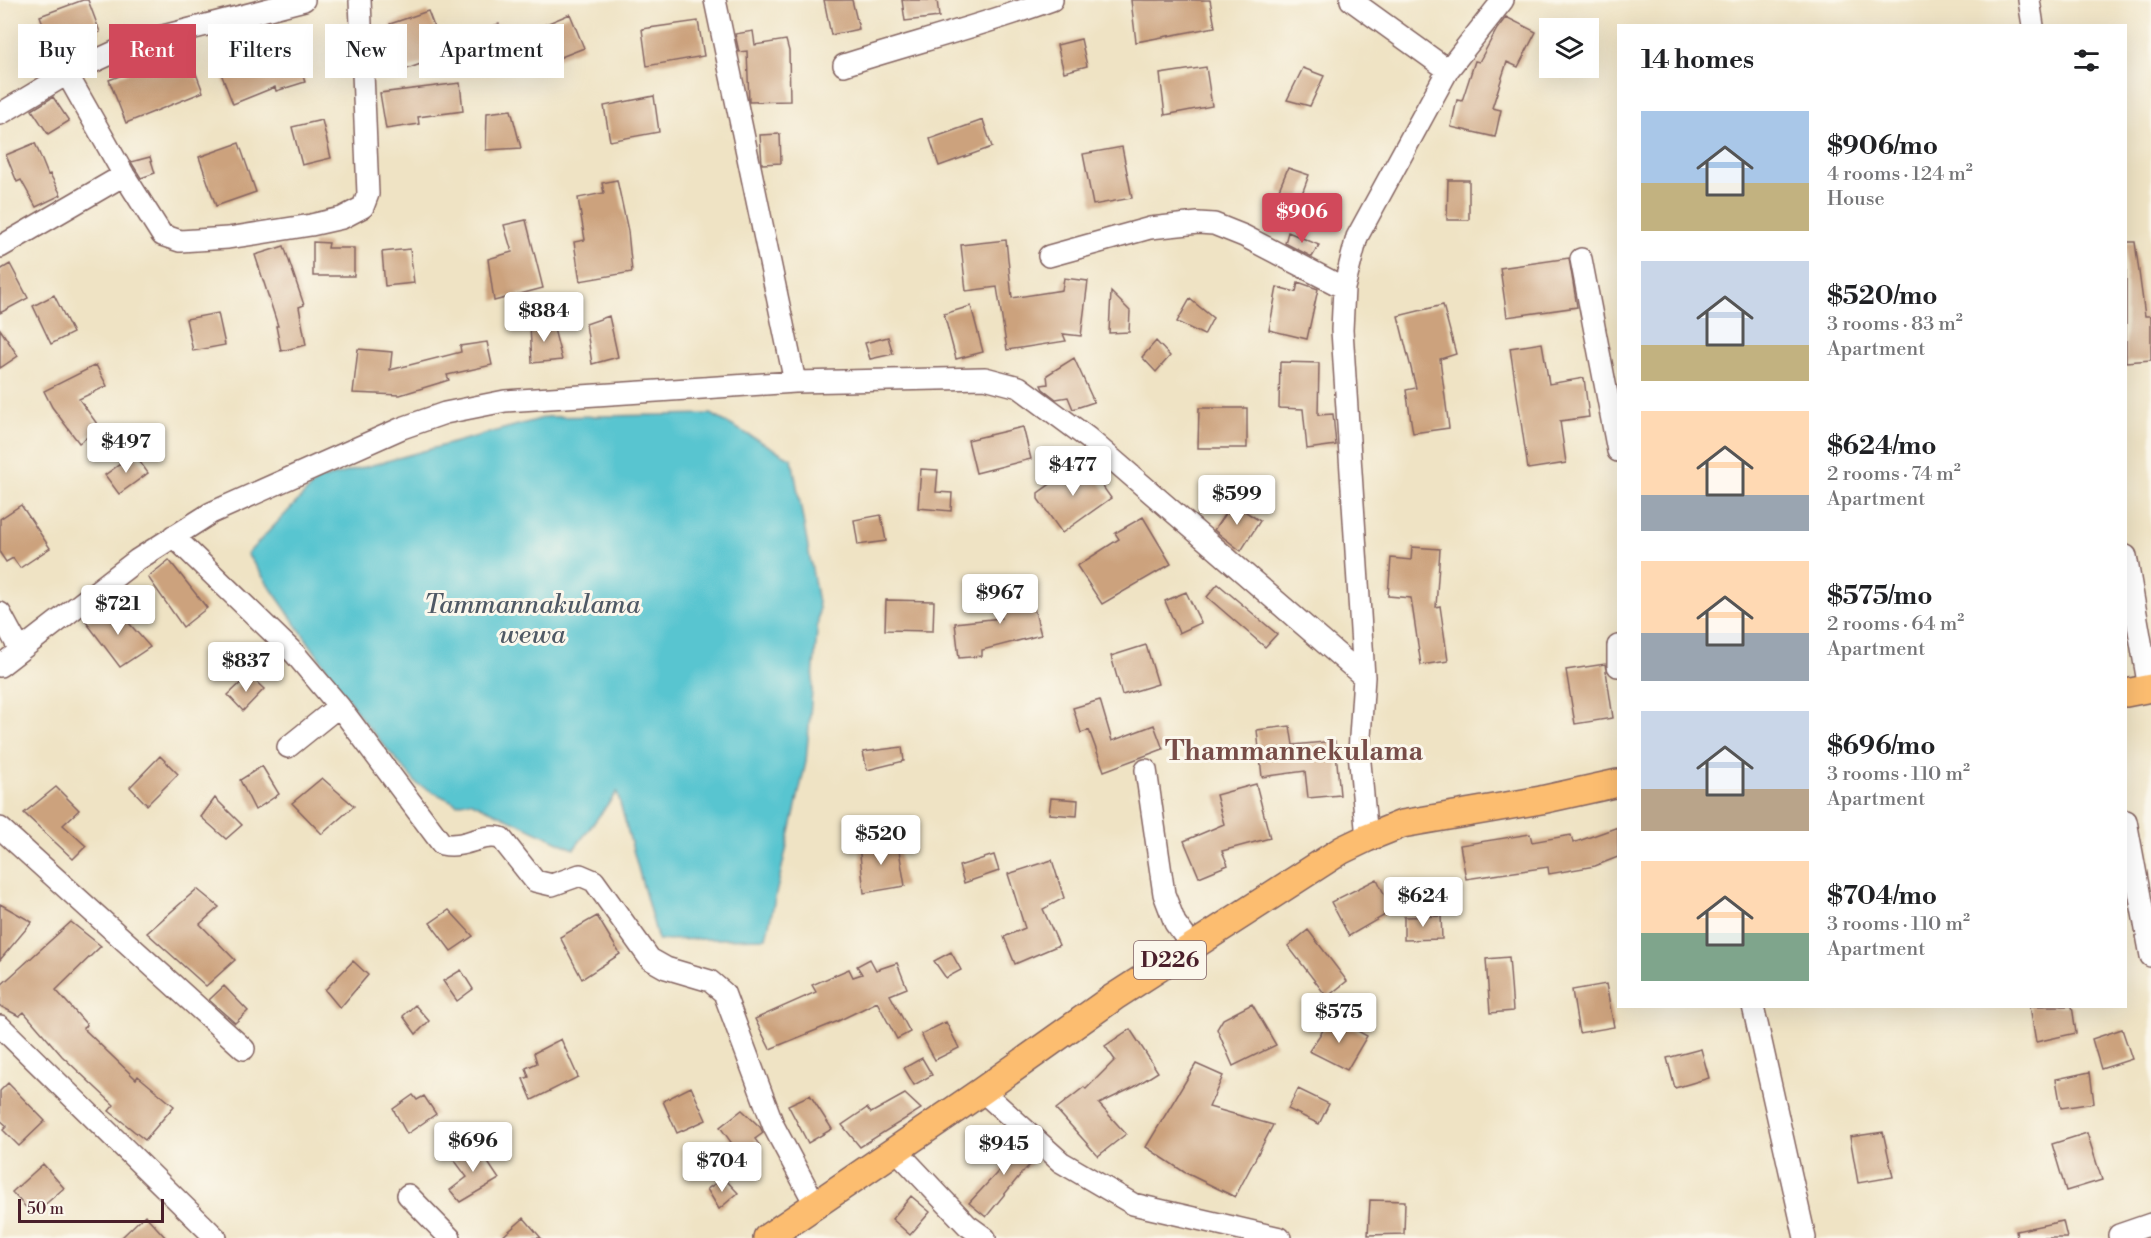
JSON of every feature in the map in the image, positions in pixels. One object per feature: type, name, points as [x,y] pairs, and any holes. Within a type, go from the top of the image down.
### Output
[{"type":"main road","name":"D226","points":[[767,1238],[1114,997],[1314,867],[1367,838],[1402,824],[1541,800],[1617,783]]},
{"type":"street","points":[[97,60],[132,44],[304,0]]},
{"type":"street","points":[[69,78],[124,175],[162,235],[180,241],[228,238],[342,218],[363,207],[368,194],[360,0]]},
{"type":"street","points":[[715,0],[795,382]]},
{"type":"street","points":[[844,65],[916,42],[958,32],[1052,0]]},
{"type":"street","points":[[1351,0],[1448,70]]},
{"type":"street","points":[[1367,838],[1359,752],[1364,677],[1342,330],[1344,288],[1357,237],[1448,70],[1503,0]]},
{"type":"street","points":[[2029,0],[2033,24]]},
{"type":"street","points":[[0,114],[60,78]]},
{"type":"street","points":[[0,247],[124,175]]},
{"type":"street","points":[[1049,256],[1150,228],[1198,223],[1214,224],[1244,236],[1344,288]]},
{"type":"street","points":[[1581,258],[1617,446]]},
{"type":"street","points":[[0,666],[137,560],[222,508],[402,428],[445,413],[505,401],[795,382],[985,378],[1019,387],[1088,438],[1364,677]]},
{"type":"street","points":[[173,536],[295,654],[339,706],[442,844],[455,847],[488,835],[501,838],[535,881],[552,885],[580,875],[594,881],[650,958],[666,968],[710,981],[724,993],[774,1127],[815,1204]]},
{"type":"street","points":[[2127,564],[2142,690]]},
{"type":"street","points":[[0,613],[20,650]]},
{"type":"street","points":[[288,747],[339,706]]},
{"type":"street","points":[[1146,770],[1164,894],[1175,923],[1192,946]]},
{"type":"street","points":[[2127,826],[2151,957]]},
{"type":"street","points":[[0,828],[244,1048]]},
{"type":"street","points":[[1753,1008],[1805,1238]]},
{"type":"street","points":[[3,1035],[216,1238]]},
{"type":"street","points":[[981,1091],[1061,1162],[1133,1204],[1280,1238]]},
{"type":"street","points":[[896,1150],[967,1225],[985,1238]]},
{"type":"street","points":[[408,1195],[450,1238]]},
{"type":"street","points":[[2119,1236],[2151,1224]]},
{"type":"water","name":"Tammannakulama wewa","points":[[711,414],[792,459],[819,608],[806,762],[766,938],[658,940],[617,792],[574,849],[470,801],[457,804],[417,784],[364,722],[247,554],[318,480],[547,417]]},
{"type":"building","points":[[88,0],[97,24],[43,24],[40,16]]},
{"type":"building","points":[[824,0],[852,0],[859,29],[831,35]]},
{"type":"building","points":[[902,0],[937,0],[939,17],[905,21]]},
{"type":"building","points":[[1131,0],[1210,0],[1215,27],[1136,42]]},
{"type":"building","points":[[428,11],[433,24],[419,24],[419,65],[407,69],[407,24],[390,24]]},
{"type":"building","points":[[570,14],[584,48],[564,56],[564,24],[546,24]]},
{"type":"building","points":[[1506,17],[1536,32],[1518,67],[1507,62],[1492,108],[1501,110],[1495,137],[1451,127],[1457,100],[1462,101],[1475,61],[1479,62]]},
{"type":"building","points":[[698,21],[704,56],[647,66],[642,29]]},
{"type":"building","points":[[753,31],[755,45],[786,40],[789,51],[790,101],[749,102],[747,51],[739,52],[735,34]]},
{"type":"building","points":[[1081,39],[1087,66],[1064,72],[1057,45]]},
{"type":"building","points":[[1206,67],[1212,106],[1165,115],[1160,74]]},
{"type":"building","points":[[1303,68],[1324,76],[1310,106],[1287,100]]},
{"type":"building","points":[[196,74],[203,92],[126,123],[109,80],[114,78],[196,78]]},
{"type":"building","points":[[223,78],[304,78],[305,82],[276,91],[275,87],[233,104]]},
{"type":"building","points":[[460,83],[463,111],[418,117],[419,124],[386,129],[380,93]]},
{"type":"building","points":[[654,96],[659,132],[610,141],[604,106]]},
{"type":"building","points":[[53,97],[69,121],[48,134],[32,110]]},
{"type":"building","points":[[511,110],[521,148],[486,150],[487,113]]},
{"type":"building","points":[[322,120],[331,158],[302,165],[292,127]]},
{"type":"building","points":[[983,120],[992,147],[939,166],[930,139]]},
{"type":"building","points":[[780,134],[781,163],[762,164],[760,135]]},
{"type":"building","points":[[35,143],[48,175],[50,174],[61,195],[36,207],[21,180],[17,182],[6,155]]},
{"type":"building","points":[[239,143],[256,192],[216,206],[199,157]]},
{"type":"building","points":[[1122,147],[1132,198],[1093,205],[1083,154]]},
{"type":"building","points":[[150,157],[155,173],[141,178],[131,162]]},
{"type":"building","points":[[1288,168],[1309,175],[1299,202],[1278,192]]},
{"type":"building","points":[[617,180],[628,231],[632,272],[580,281],[574,242],[585,240],[578,198],[604,193],[602,183]]},
{"type":"building","points":[[1448,180],[1469,180],[1469,220],[1447,220]]},
{"type":"building","points":[[526,220],[543,288],[494,301],[488,259],[512,252],[504,225]]},
{"type":"building","points":[[1288,232],[1319,245],[1312,257],[1285,243]]},
{"type":"building","points":[[1006,240],[1012,298],[1062,290],[1064,278],[1088,281],[1081,336],[1063,334],[1066,341],[1007,350],[997,287],[966,291],[961,245]]},
{"type":"building","points":[[313,242],[329,243],[328,248],[354,248],[354,276],[313,276]]},
{"type":"building","points":[[2127,242],[2135,242],[2145,316],[2151,316],[2151,360],[2127,362]]},
{"type":"building","points":[[284,246],[304,305],[299,307],[306,345],[281,351],[276,326],[278,326],[255,255]]},
{"type":"building","points":[[410,249],[414,283],[385,286],[382,252]]},
{"type":"building","points":[[1569,258],[1577,307],[1507,317],[1500,268]]},
{"type":"building","points":[[10,264],[28,298],[0,313],[0,270]]},
{"type":"building","points":[[1298,282],[1318,289],[1307,339],[1269,330],[1277,287],[1296,292]]},
{"type":"building","points":[[1111,292],[1130,311],[1129,332],[1109,333]]},
{"type":"building","points":[[54,295],[73,333],[51,344],[33,306]]},
{"type":"building","points":[[1190,299],[1213,318],[1204,335],[1177,322]]},
{"type":"building","points":[[1443,305],[1456,354],[1440,359],[1449,428],[1413,433],[1406,390],[1416,388],[1398,316]]},
{"type":"building","points":[[971,306],[983,352],[956,359],[944,314]]},
{"type":"building","points":[[218,313],[225,345],[193,351],[186,319]]},
{"type":"building","points":[[609,316],[618,357],[592,364],[586,324]]},
{"type":"building","points":[[552,321],[562,360],[532,363],[530,325]]},
{"type":"building","points":[[0,329],[18,356],[0,368]]},
{"type":"building","points":[[888,337],[893,354],[870,359],[865,343]]},
{"type":"building","points":[[1156,341],[1170,356],[1156,372],[1142,357]]},
{"type":"building","points":[[487,342],[492,365],[447,375],[449,380],[400,395],[353,393],[358,349],[392,352],[390,370],[461,352],[460,346]]},
{"type":"building","points":[[1542,343],[1549,384],[1584,378],[1589,417],[1560,421],[1566,463],[1528,469],[1510,348]]},
{"type":"building","points":[[1074,358],[1094,402],[1073,409],[1068,397],[1056,399],[1041,385],[1048,384],[1047,375]]},
{"type":"building","points":[[1280,362],[1319,363],[1318,415],[1333,414],[1336,445],[1307,449],[1303,409],[1279,408]]},
{"type":"building","points":[[96,365],[107,386],[79,399],[100,428],[79,443],[52,407],[44,391]]},
{"type":"building","points":[[1199,408],[1247,408],[1247,448],[1198,448]]},
{"type":"building","points":[[1023,427],[1031,459],[976,473],[968,440]]},
{"type":"building","points":[[134,454],[148,473],[119,494],[105,475]]},
{"type":"building","points":[[1084,460],[1111,498],[1062,533],[1038,499],[1038,493]]},
{"type":"building","points":[[921,469],[938,470],[936,492],[952,493],[951,511],[918,508]]},
{"type":"building","points":[[1232,503],[1260,521],[1241,551],[1214,530]]},
{"type":"building","points":[[21,505],[50,548],[20,568],[13,558],[6,562],[0,553],[0,519]]},
{"type":"building","points":[[881,515],[886,541],[858,545],[854,520]]},
{"type":"building","points":[[1143,517],[1171,564],[1102,604],[1077,566],[1119,539],[1115,533]]},
{"type":"building","points":[[1412,547],[1440,549],[1436,607],[1440,606],[1448,661],[1421,665],[1411,598],[1388,596],[1391,558],[1411,560]]},
{"type":"building","points":[[169,560],[207,608],[183,627],[148,577]]},
{"type":"building","points":[[1218,584],[1277,634],[1265,647],[1207,597]]},
{"type":"building","points":[[1028,585],[1041,635],[982,650],[982,656],[959,658],[955,623],[1001,618],[995,594]]},
{"type":"building","points":[[1186,592],[1201,623],[1179,633],[1165,601]]},
{"type":"building","points":[[886,600],[934,601],[933,631],[885,630]]},
{"type":"building","points":[[113,605],[150,647],[120,667],[86,622]]},
{"type":"building","points":[[1146,645],[1158,684],[1122,695],[1111,656]]},
{"type":"building","points":[[1605,664],[1613,718],[1575,724],[1566,670]]},
{"type":"building","points":[[249,675],[264,689],[243,711],[228,695]]},
{"type":"building","points":[[1100,700],[1112,741],[1154,725],[1163,749],[1104,771],[1089,730],[1081,733],[1073,708]]},
{"type":"building","points":[[1290,726],[1293,745],[1335,741],[1340,795],[1308,798],[1305,771],[1262,777],[1257,730]]},
{"type":"building","points":[[902,747],[904,761],[867,770],[863,752]]},
{"type":"building","points":[[160,756],[178,774],[147,805],[130,787]]},
{"type":"building","points":[[262,766],[279,794],[255,810],[240,780]]},
{"type":"building","points":[[322,778],[354,806],[322,834],[292,803]]},
{"type":"building","points":[[1256,784],[1270,838],[1222,851],[1228,865],[1199,877],[1184,841],[1224,824],[1216,795]]},
{"type":"building","points":[[56,787],[79,810],[63,825],[86,846],[73,859],[24,813]]},
{"type":"building","points":[[215,798],[242,825],[226,839],[201,817]]},
{"type":"building","points":[[1051,798],[1078,800],[1077,816],[1049,814]]},
{"type":"building","points":[[1617,827],[1617,857],[1595,866],[1549,874],[1548,867],[1466,879],[1460,845],[1530,834],[1532,842],[1571,835],[1573,843]]},
{"type":"building","points":[[897,839],[905,886],[864,893],[859,845]]},
{"type":"building","points":[[994,855],[999,871],[964,883],[959,866]]},
{"type":"building","points":[[1052,860],[1064,898],[1043,909],[1059,945],[1015,964],[1004,937],[1025,928],[1008,874]]},
{"type":"building","points":[[1377,879],[1392,911],[1349,936],[1331,902]]},
{"type":"building","points":[[197,889],[219,907],[200,924],[235,960],[206,986],[147,933]]},
{"type":"building","points":[[0,904],[32,922],[0,960]]},
{"type":"building","points":[[449,910],[473,936],[451,951],[430,923]]},
{"type":"building","points":[[597,916],[620,954],[582,979],[560,937]]},
{"type":"building","points":[[1441,916],[1442,939],[1404,940],[1404,917]]},
{"type":"building","points":[[71,922],[101,946],[56,990],[87,1025],[83,1028],[136,1079],[138,1076],[174,1106],[145,1140],[109,1111],[114,1105],[62,1056],[24,1012],[19,1016],[0,1006],[0,986]]},
{"type":"building","points":[[1308,930],[1347,981],[1327,997],[1288,946]]},
{"type":"building","points":[[951,952],[961,970],[946,978],[934,961]]},
{"type":"building","points":[[1509,957],[1513,1011],[1490,1013],[1486,959]]},
{"type":"building","points":[[870,959],[876,970],[897,963],[907,988],[890,995],[910,1032],[897,1039],[877,1002],[836,1022],[770,1049],[755,1019],[816,992],[812,985],[849,969],[853,977],[862,974],[857,966]]},
{"type":"building","points":[[353,961],[368,975],[340,1008],[325,990]]},
{"type":"building","points":[[461,970],[473,989],[457,1001],[443,981]]},
{"type":"building","points":[[1606,984],[1614,1027],[1579,1033],[1572,990]]},
{"type":"building","points":[[224,986],[248,1011],[235,1023],[209,1000]]},
{"type":"building","points":[[1252,1004],[1276,1045],[1233,1066],[1217,1029],[1223,1019]]},
{"type":"building","points":[[415,1005],[429,1021],[416,1034],[403,1016]]},
{"type":"building","points":[[2030,1008],[2072,1008],[2076,1033],[2036,1042]]},
{"type":"building","points":[[1332,1017],[1367,1036],[1347,1070],[1309,1051]]},
{"type":"building","points":[[946,1022],[959,1048],[935,1060],[921,1034]]},
{"type":"building","points":[[1130,1029],[1158,1072],[1099,1104],[1126,1134],[1098,1156],[1056,1109],[1084,1087],[1086,1089],[1115,1060],[1105,1046]]},
{"type":"building","points":[[2122,1029],[2132,1059],[2101,1069],[2092,1039]]},
{"type":"building","points":[[561,1039],[578,1077],[532,1100],[523,1079],[529,1077],[526,1068],[537,1063],[534,1053]]},
{"type":"building","points":[[1701,1049],[1709,1078],[1675,1088],[1667,1058]]},
{"type":"building","points":[[922,1058],[932,1075],[914,1085],[904,1068]]},
{"type":"building","points":[[1196,1064],[1223,1076],[1209,1107],[1273,1125],[1235,1197],[1184,1172],[1146,1147]]},
{"type":"building","points":[[2090,1072],[2094,1103],[2061,1108],[2056,1079]]},
{"type":"building","points":[[8,1083],[45,1121],[19,1146],[3,1130],[7,1126],[0,1120],[0,1091]]},
{"type":"building","points":[[691,1087],[706,1120],[677,1133],[663,1101]]},
{"type":"building","points":[[1298,1089],[1329,1104],[1319,1124],[1288,1109]]},
{"type":"building","points":[[905,1094],[921,1109],[860,1147],[842,1125],[867,1108],[871,1113]]},
{"type":"building","points":[[413,1095],[417,1100],[424,1096],[436,1114],[407,1134],[393,1109]]},
{"type":"building","points":[[810,1095],[832,1129],[808,1143],[788,1105]]},
{"type":"building","points":[[742,1110],[760,1127],[763,1133],[755,1139],[760,1146],[743,1159],[720,1127]]},
{"type":"building","points":[[1883,1132],[1893,1177],[1858,1183],[1850,1137]]},
{"type":"building","points":[[2087,1133],[2102,1180],[2066,1191],[2052,1144]]},
{"type":"building","points":[[1012,1135],[1037,1158],[986,1217],[969,1203],[1009,1160],[999,1154]]},
{"type":"building","points":[[475,1143],[499,1179],[460,1202],[450,1190],[467,1177],[452,1157]]},
{"type":"building","points":[[43,1164],[64,1188],[33,1215],[12,1192]]},
{"type":"building","points":[[724,1178],[738,1193],[719,1209],[707,1189]]},
{"type":"building","points":[[911,1196],[930,1212],[910,1235],[892,1219]]},
{"type":"building","points":[[1370,1200],[1405,1201],[1404,1234],[1368,1235]]},
{"type":"building","points":[[145,1215],[166,1238],[121,1238]]},
{"type":"building","points":[[524,1218],[541,1238],[501,1238]]},
{"type":"building","points":[[2063,1221],[2067,1238],[2017,1238],[2016,1231]]},
{"type":"district","name":"Thammannekulama","points":[[1294,752]]}]
